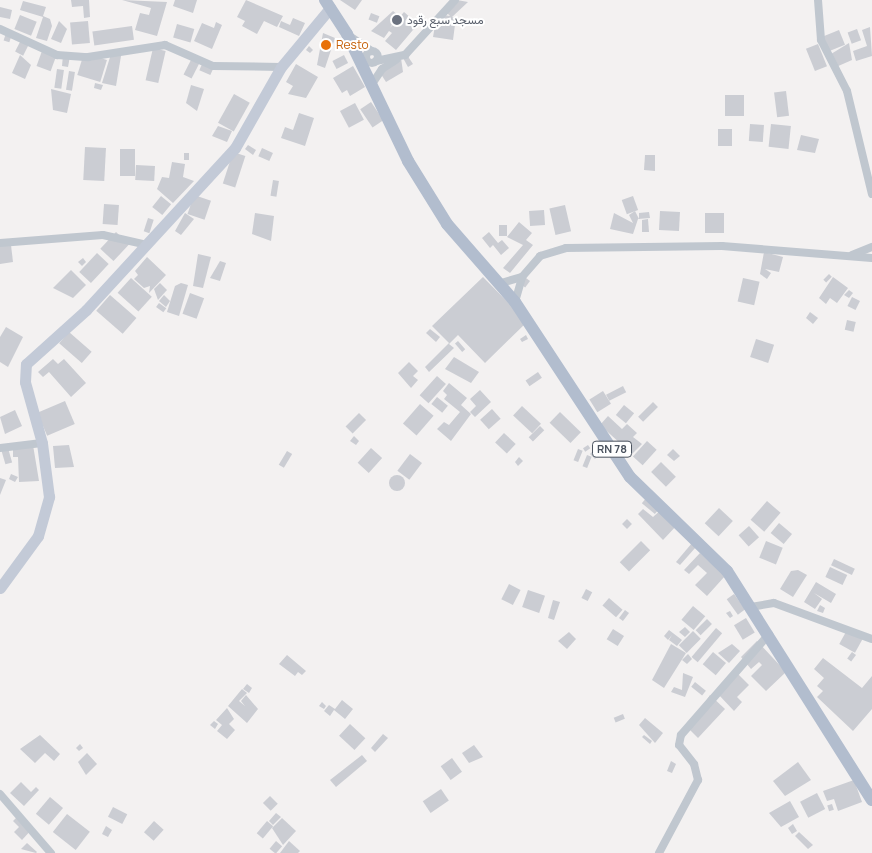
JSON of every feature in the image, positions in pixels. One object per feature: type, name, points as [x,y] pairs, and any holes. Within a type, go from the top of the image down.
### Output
[{"type":"main road","name":"RN 78","points":[[328,4],[347,34],[408,161],[448,224],[515,302],[630,477],[727,571],[769,634],[872,800]]},
{"type":"main road","points":[[0,588],[42,524],[49,497],[42,442],[25,382],[26,364],[147,246],[240,142],[282,67],[328,4]]},
{"type":"street","points":[[372,84],[382,68],[396,58],[455,0]]},
{"type":"street","points":[[818,0],[821,40],[847,91],[872,194]]},
{"type":"street","points":[[0,29],[57,56],[88,57],[165,45],[213,66],[282,67]]},
{"type":"street","points":[[347,34],[366,58],[396,58]]},
{"type":"street","points":[[347,34],[375,57]]},
{"type":"street","points":[[372,84],[375,57]]},
{"type":"street","points":[[0,242],[103,235],[147,246]]},
{"type":"street","points":[[515,302],[522,277],[540,256],[566,248],[595,246],[722,246],[872,258]]},
{"type":"street","points":[[850,256],[872,247]]},
{"type":"street","points":[[500,283],[522,277]]},
{"type":"street","points":[[0,448],[42,442]]},
{"type":"street","points":[[751,607],[774,603],[872,639]]},
{"type":"street","points":[[658,853],[698,780],[694,764],[678,745],[681,735],[769,634]]},
{"type":"street","points":[[0,794],[51,853]]},
{"type":"building","points":[[71,0],[89,0],[90,17],[84,18],[83,6],[72,7]]},
{"type":"building","points":[[122,0],[167,2],[157,36],[135,30],[140,13],[149,15],[151,8]]},
{"type":"building","points":[[175,0],[197,0],[193,13],[173,6]]},
{"type":"building","points":[[246,0],[283,16],[277,27],[264,21],[257,34],[242,26],[245,21],[237,17]]},
{"type":"building","points":[[340,0],[362,0],[355,10]]},
{"type":"building","points":[[457,0],[468,2],[452,17],[456,17],[453,40],[433,37],[437,14],[450,16],[446,12]]},
{"type":"building","points":[[23,1],[46,7],[43,16],[50,19],[52,26],[47,41],[36,38],[43,17],[20,10]]},
{"type":"building","points":[[0,7],[12,10],[10,19],[0,17]]},
{"type":"building","points":[[393,11],[398,15],[390,28],[404,12],[418,24],[396,50],[385,41],[392,33],[389,31],[384,38],[371,31]]},
{"type":"building","points":[[371,13],[379,16],[377,23],[368,20]]},
{"type":"building","points":[[20,15],[37,22],[31,36],[14,29]]},
{"type":"building","points":[[293,18],[305,23],[299,36],[279,27],[281,21],[290,25]]},
{"type":"building","points":[[59,21],[67,29],[61,43],[51,39]]},
{"type":"building","points":[[88,21],[90,43],[72,44],[70,23]]},
{"type":"building","points":[[216,22],[222,25],[212,49],[194,41],[202,23],[214,28]]},
{"type":"building","points":[[177,24],[194,29],[190,42],[173,37]]},
{"type":"building","points":[[132,26],[134,40],[94,45],[92,32]]},
{"type":"building","points":[[870,27],[872,56],[856,61],[853,51],[867,46],[862,30]]},
{"type":"building","points":[[857,29],[861,40],[852,44],[848,32]]},
{"type":"building","points":[[7,30],[13,32],[9,42],[4,40]]},
{"type":"building","points":[[839,30],[845,45],[825,53],[819,38]]},
{"type":"building","name":"Resto","points":[[323,33],[335,38],[325,68],[317,65]]},
{"type":"building","points":[[21,40],[29,44],[23,56],[15,52]]},
{"type":"building","points":[[849,43],[852,60],[836,67],[831,54]]},
{"type":"building","points":[[818,44],[827,66],[815,71],[806,49]]},
{"type":"building","points":[[309,46],[313,50],[310,53],[306,50]]},
{"type":"building","points":[[153,48],[166,51],[158,83],[146,80]]},
{"type":"building","points":[[42,51],[56,56],[51,71],[37,66]]},
{"type":"building","points":[[84,53],[107,60],[100,82],[77,75]]},
{"type":"building","points":[[111,54],[121,56],[116,86],[102,83]]},
{"type":"building","points":[[194,54],[202,58],[192,79],[184,74]]},
{"type":"building","points":[[20,55],[31,65],[25,79],[12,73]]},
{"type":"building","points":[[63,55],[70,56],[68,67],[62,66]]},
{"type":"building","points":[[344,55],[348,63],[337,69],[332,61]]},
{"type":"building","points":[[407,55],[413,64],[408,67],[403,58]]},
{"type":"building","points":[[401,58],[403,72],[386,82],[379,71]]},
{"type":"building","points":[[203,62],[214,67],[210,75],[199,70]]},
{"type":"building","points":[[296,64],[318,77],[306,98],[288,94],[293,86],[286,82]]},
{"type":"building","points":[[353,66],[365,87],[350,96],[347,90],[342,93],[333,78]]},
{"type":"building","points":[[57,69],[64,70],[61,89],[54,88]]},
{"type":"building","points":[[69,71],[75,72],[72,91],[66,90]]},
{"type":"building","points":[[95,83],[103,85],[101,90],[94,88]]},
{"type":"building","points":[[191,85],[204,89],[197,111],[186,103]]},
{"type":"building","points":[[51,89],[71,94],[67,113],[53,110]]},
{"type":"building","points":[[786,91],[789,116],[777,117],[774,92]]},
{"type":"building","points":[[234,94],[250,103],[234,132],[218,123]]},
{"type":"building","points":[[725,95],[744,95],[744,116],[725,116]]},
{"type":"building","points":[[371,102],[383,120],[373,128],[360,109]]},
{"type":"building","points":[[355,103],[364,120],[349,128],[340,111]]},
{"type":"building","points":[[299,113],[314,118],[305,146],[281,138],[285,127],[293,130]]},
{"type":"building","points":[[750,124],[764,125],[763,142],[749,141]]},
{"type":"building","points":[[771,124],[791,126],[788,149],[769,147]]},
{"type":"building","points":[[218,126],[232,131],[227,142],[212,136]]},
{"type":"building","points":[[718,129],[732,129],[732,146],[718,146]]},
{"type":"building","points":[[801,135],[819,139],[815,153],[797,150]]},
{"type":"building","points":[[248,145],[256,150],[253,155],[245,149]]},
{"type":"building","points":[[85,147],[106,148],[104,181],[83,180]]},
{"type":"building","points":[[262,148],[273,153],[269,161],[258,156]]},
{"type":"building","points":[[120,149],[135,149],[135,176],[120,176]]},
{"type":"building","points":[[233,152],[245,156],[235,187],[223,183]]},
{"type":"building","points":[[184,153],[189,153],[189,160],[184,160]]},
{"type":"building","points":[[645,155],[655,155],[655,171],[644,170]]},
{"type":"building","points":[[172,162],[185,164],[183,177],[194,181],[173,203],[157,189],[162,177],[169,178]]},
{"type":"building","points":[[136,165],[155,166],[154,181],[135,180]]},
{"type":"building","points":[[273,180],[279,181],[276,197],[270,196]]},
{"type":"building","points":[[194,195],[211,201],[205,220],[187,214]]},
{"type":"building","points":[[161,196],[171,204],[162,215],[152,207]]},
{"type":"building","points":[[633,196],[638,210],[627,214],[622,200]]},
{"type":"building","points":[[104,204],[119,205],[118,225],[103,224]]},
{"type":"building","points":[[565,205],[571,231],[555,235],[549,209]]},
{"type":"building","points":[[544,210],[545,225],[530,226],[529,211]]},
{"type":"building","points":[[635,211],[639,219],[633,234],[610,229],[614,213],[633,223],[629,215]]},
{"type":"building","points":[[660,211],[680,212],[679,231],[659,230]]},
{"type":"building","points":[[649,212],[650,218],[639,219],[639,213]]},
{"type":"building","points":[[185,213],[194,219],[181,235],[175,231]]},
{"type":"building","points":[[255,213],[274,216],[271,241],[252,234]]},
{"type":"building","points":[[705,213],[724,213],[724,233],[705,233]]},
{"type":"building","points":[[148,218],[154,220],[149,233],[144,231]]},
{"type":"building","points":[[648,219],[649,232],[642,232],[642,220]]},
{"type":"building","points":[[519,222],[532,233],[526,240],[533,245],[510,273],[503,268],[523,245],[507,237]]},
{"type":"building","points":[[499,225],[507,225],[507,236],[499,236]]},
{"type":"building","points":[[116,232],[129,244],[113,261],[100,249]]},
{"type":"building","points":[[489,232],[498,243],[502,240],[509,248],[501,255],[493,245],[490,248],[482,238]]},
{"type":"building","points":[[11,245],[13,262],[0,264],[0,246]]},
{"type":"building","points":[[764,252],[783,257],[779,272],[765,269],[771,273],[767,279],[760,274]]},
{"type":"building","points":[[97,253],[109,264],[91,283],[79,272]]},
{"type":"building","points":[[198,254],[211,257],[203,288],[193,286]]},
{"type":"building","points":[[147,257],[166,275],[149,293],[150,286],[144,288],[134,279],[138,275],[135,271]]},
{"type":"building","points":[[83,258],[86,262],[82,266],[78,262]]},
{"type":"building","points":[[220,261],[226,263],[220,281],[210,278]]},
{"type":"building","points":[[71,270],[86,285],[73,298],[53,288]]},
{"type":"building","points":[[829,274],[832,277],[826,282],[823,280]]},
{"type":"building","points":[[483,277],[527,322],[485,363],[458,335],[449,344],[454,348],[429,372],[425,367],[449,343],[432,326]]},
{"type":"building","points":[[833,277],[848,288],[837,303],[830,298],[826,304],[819,298]]},
{"type":"building","points":[[131,278],[152,297],[138,312],[118,293]]},
{"type":"building","points":[[526,278],[530,281],[525,287],[521,284]]},
{"type":"building","points":[[743,278],[760,282],[754,305],[738,301]]},
{"type":"building","points":[[160,283],[167,290],[158,300],[154,289]]},
{"type":"building","points":[[181,283],[188,285],[179,316],[167,312],[175,286]]},
{"type":"building","points":[[849,290],[853,293],[849,298],[844,295]]},
{"type":"building","points":[[190,293],[204,298],[197,319],[182,314]]},
{"type":"building","points":[[110,295],[136,318],[123,334],[96,311]]},
{"type":"building","points":[[164,295],[170,301],[166,307],[159,301]]},
{"type":"building","points":[[852,297],[860,301],[855,310],[847,306]]},
{"type":"building","points":[[159,303],[166,308],[163,312],[156,307]]},
{"type":"building","points":[[810,312],[818,318],[813,324],[806,318]]},
{"type":"building","points":[[847,320],[856,322],[854,332],[845,330]]},
{"type":"building","points":[[6,327],[23,337],[8,367],[0,362],[0,337]]},
{"type":"building","points":[[430,329],[440,337],[436,342],[426,333]]},
{"type":"building","points":[[69,332],[92,352],[82,363],[59,343]]},
{"type":"building","points":[[526,335],[528,339],[522,342],[520,339]]},
{"type":"building","points":[[756,339],[774,345],[768,363],[750,357]]},
{"type":"building","points":[[458,341],[465,349],[462,352],[455,344]]},
{"type":"building","points":[[454,357],[479,372],[471,383],[445,369]]},
{"type":"building","points":[[53,359],[58,364],[64,359],[86,383],[71,397],[49,372],[43,377],[38,372]]},
{"type":"building","points":[[409,362],[418,371],[413,376],[418,380],[411,388],[398,373]]},
{"type":"building","points":[[538,372],[542,378],[529,386],[526,380]]},
{"type":"building","points":[[437,376],[446,384],[429,403],[420,395]]},
{"type":"building","points":[[449,383],[467,398],[461,405],[471,414],[451,441],[437,429],[444,422],[449,425],[460,412],[444,399],[447,395],[443,391]]},
{"type":"building","points":[[623,386],[626,392],[609,401],[606,395]]},
{"type":"building","points":[[480,390],[491,402],[475,417],[470,412],[476,406],[470,399]]},
{"type":"building","points":[[603,391],[611,404],[597,412],[589,399]]},
{"type":"building","points":[[437,397],[448,406],[442,413],[431,404]]},
{"type":"building","points":[[65,401],[75,424],[47,436],[37,413]]},
{"type":"building","points":[[653,402],[658,407],[643,422],[638,417]]},
{"type":"building","points":[[420,404],[434,416],[417,435],[403,424]]},
{"type":"building","points":[[624,405],[634,413],[626,423],[616,415]]},
{"type":"building","points":[[522,406],[541,424],[532,433],[513,416]]},
{"type":"building","points":[[492,409],[501,419],[489,429],[480,420]]},
{"type":"building","points":[[15,410],[22,426],[5,434],[0,417]]},
{"type":"building","points":[[560,412],[581,432],[570,443],[550,423]]},
{"type":"building","points":[[359,413],[366,420],[353,434],[346,426]]},
{"type":"building","points":[[608,416],[622,429],[627,424],[637,433],[633,437],[642,444],[632,454],[600,425]]},
{"type":"building","points":[[540,426],[544,430],[533,442],[529,437]]},
{"type":"building","points":[[504,433],[516,444],[507,453],[495,443]]},
{"type":"building","points":[[354,436],[359,441],[356,445],[350,441]]},
{"type":"building","points":[[647,441],[657,450],[643,465],[633,457]]},
{"type":"building","points":[[33,445],[39,481],[19,482],[18,457],[13,457],[13,449]]},
{"type":"building","points":[[69,445],[74,467],[55,468],[53,446]]},
{"type":"building","points":[[588,445],[590,448],[585,452],[583,448]]},
{"type":"building","points":[[597,447],[602,451],[595,459],[590,454]]},
{"type":"building","points":[[8,448],[12,462],[5,464],[1,450]]},
{"type":"building","points":[[371,448],[382,458],[369,473],[358,463]]},
{"type":"building","points":[[578,449],[583,451],[578,462],[574,460]]},
{"type":"building","points":[[673,449],[680,456],[674,461],[667,455]]},
{"type":"building","points":[[287,451],[292,454],[284,468],[279,465]]},
{"type":"building","points":[[410,454],[422,463],[409,480],[397,471]]},
{"type":"building","points":[[587,455],[592,457],[587,468],[583,466]]},
{"type":"building","points":[[519,457],[523,461],[518,466],[515,462]]},
{"type":"building","points":[[661,462],[676,477],[666,487],[651,472]]},
{"type":"building","points":[[11,474],[18,477],[15,482],[9,479]]},
{"type":"building","points":[[394,475],[400,475],[405,480],[403,489],[394,491],[389,486],[389,480]]},
{"type":"building","points":[[0,478],[6,480],[0,495]]},
{"type":"building","points":[[647,497],[660,508],[655,514],[642,503]]},
{"type":"building","points":[[767,501],[781,513],[764,532],[751,520]]},
{"type":"building","points":[[719,508],[733,521],[719,536],[705,523]]},
{"type":"building","points":[[643,509],[653,517],[662,509],[678,524],[663,540],[638,514]]},
{"type":"building","points":[[627,519],[632,524],[627,529],[622,524]]},
{"type":"building","points":[[779,523],[792,534],[784,544],[771,533]]},
{"type":"building","points":[[749,526],[759,537],[749,547],[739,535]]},
{"type":"building","points":[[641,541],[650,550],[629,571],[620,562]]},
{"type":"building","points":[[766,541],[783,548],[776,564],[759,558]]},
{"type":"building","points":[[692,543],[696,547],[680,565],[676,562]]},
{"type":"building","points":[[700,553],[725,576],[707,596],[695,585],[707,573],[698,565],[689,574],[684,570]]},
{"type":"building","points":[[834,559],[855,569],[852,575],[831,565]]},
{"type":"building","points":[[830,567],[847,575],[843,585],[825,577]]},
{"type":"building","points":[[798,570],[807,575],[793,597],[780,589],[791,571]]},
{"type":"building","points":[[816,582],[836,594],[831,603],[814,593],[822,599],[815,609],[804,602]]},
{"type":"building","points":[[509,584],[521,590],[513,605],[501,599]]},
{"type":"building","points":[[586,589],[592,592],[588,601],[581,598]]},
{"type":"building","points":[[528,590],[545,596],[539,613],[522,607]]},
{"type":"building","points":[[734,594],[745,609],[738,615],[727,599]]},
{"type":"building","points":[[609,598],[623,610],[616,617],[602,606]]},
{"type":"building","points":[[553,600],[560,602],[554,620],[548,618]]},
{"type":"building","points":[[820,605],[825,608],[823,613],[817,611]]},
{"type":"building","points":[[693,606],[705,616],[694,630],[681,620]]},
{"type":"building","points":[[625,610],[629,613],[623,621],[619,618]]},
{"type":"building","points":[[730,611],[733,616],[730,618],[726,613]]},
{"type":"building","points":[[746,618],[755,633],[743,640],[734,625]]},
{"type":"building","points":[[707,619],[712,624],[701,635],[696,630]]},
{"type":"building","points":[[685,627],[690,632],[685,637],[679,632]]},
{"type":"building","points":[[716,628],[722,633],[698,662],[692,657]]},
{"type":"building","points":[[613,629],[624,636],[618,646],[607,639]]},
{"type":"building","points":[[669,630],[682,640],[677,646],[669,640],[672,635],[668,640],[664,636]]},
{"type":"building","points":[[847,630],[863,639],[855,653],[839,644]]},
{"type":"building","points":[[693,631],[701,639],[687,653],[679,645]]},
{"type":"building","points":[[569,632],[576,639],[567,649],[558,641]]},
{"type":"building","points":[[757,641],[786,672],[766,691],[751,676],[762,665],[759,662],[751,669],[741,657]]},
{"type":"building","points":[[671,644],[686,653],[664,688],[652,680]]},
{"type":"building","points":[[732,644],[740,651],[729,663],[718,653]]},
{"type":"building","points":[[713,652],[726,663],[716,675],[703,664]]},
{"type":"building","points":[[852,652],[856,655],[851,661],[847,658]]},
{"type":"building","points":[[688,654],[692,659],[687,664],[682,660]]},
{"type":"building","points":[[287,655],[306,671],[302,675],[298,672],[295,676],[279,664]]},
{"type":"building","points":[[823,658],[862,688],[872,676],[872,709],[853,731],[817,697],[823,691],[817,686],[824,678],[814,669]]},
{"type":"building","points":[[683,673],[693,677],[685,697],[671,692],[674,687],[682,690]]},
{"type":"building","points":[[738,674],[749,685],[737,697],[742,702],[734,711],[718,694]]},
{"type":"building","points":[[695,682],[706,691],[702,695],[691,687]]},
{"type":"building","points":[[247,684],[252,688],[249,693],[243,689]]},
{"type":"building","points":[[242,689],[247,693],[239,701],[245,706],[241,701],[246,695],[258,709],[247,723],[228,706]]},
{"type":"building","points":[[710,695],[725,709],[698,738],[688,728]]},
{"type":"building","points":[[342,700],[353,709],[345,719],[334,710],[330,716],[324,711],[329,705],[335,709]]},
{"type":"building","points":[[322,702],[326,706],[324,709],[319,706]]},
{"type":"building","points":[[227,708],[234,719],[229,724],[235,730],[227,739],[217,731],[222,725],[216,720]]},
{"type":"building","points":[[623,714],[625,719],[616,722],[614,718]]},
{"type":"building","points":[[645,718],[663,733],[655,743],[639,725]]},
{"type":"building","points":[[214,721],[218,724],[215,729],[210,725]]},
{"type":"building","points":[[350,724],[365,738],[354,750],[339,736]]},
{"type":"building","points":[[383,734],[388,738],[375,752],[371,748]]},
{"type":"building","points":[[40,735],[60,754],[54,761],[45,753],[35,763],[20,749]]},
{"type":"building","points":[[644,735],[652,741],[650,744],[642,737]]},
{"type":"building","points":[[80,744],[83,748],[79,751],[76,748]]},
{"type":"building","points":[[474,745],[483,757],[469,763],[462,753]]},
{"type":"building","points":[[87,753],[97,764],[86,775],[78,762]]},
{"type":"building","points":[[362,755],[367,761],[336,787],[330,780]]},
{"type":"building","points":[[452,758],[462,772],[451,780],[441,766]]},
{"type":"building","points":[[671,761],[676,764],[672,773],[667,771]]},
{"type":"building","points":[[798,762],[811,780],[785,796],[773,781]]},
{"type":"building","points":[[854,780],[862,802],[838,811],[834,799],[827,801],[823,791]]},
{"type":"building","points":[[21,782],[31,792],[36,787],[39,790],[24,806],[10,793]]},
{"type":"building","points":[[441,789],[449,801],[431,813],[423,801]]},
{"type":"building","points":[[817,793],[825,809],[808,818],[800,802]]},
{"type":"building","points":[[270,796],[278,804],[271,811],[263,803]]},
{"type":"building","points":[[50,797],[63,808],[49,825],[36,814]]},
{"type":"building","points":[[790,801],[799,817],[781,827],[769,813]]},
{"type":"building","points":[[832,804],[834,810],[829,811],[827,806]]},
{"type":"building","points":[[113,807],[127,814],[122,824],[108,817]]},
{"type":"building","points":[[276,813],[281,817],[273,825],[269,821]]},
{"type":"building","points":[[67,814],[90,832],[76,850],[53,832]]},
{"type":"building","points":[[19,815],[33,828],[22,840],[14,832],[19,827],[13,821]]},
{"type":"building","points":[[282,818],[296,831],[283,845],[272,828]]},
{"type":"building","points":[[154,821],[164,830],[154,841],[144,832]]},
{"type":"building","points":[[267,821],[273,826],[263,838],[257,833]]},
{"type":"building","points":[[793,824],[797,831],[792,834],[788,828]]},
{"type":"building","points":[[106,826],[112,830],[108,837],[102,834]]},
{"type":"building","points":[[799,832],[813,845],[808,849],[795,836]]},
{"type":"building","points":[[276,841],[282,846],[276,853],[270,849]]},
{"type":"building","points":[[289,841],[300,851],[298,853],[280,853]]},
{"type":"building","points":[[27,843],[37,852],[36,853],[21,849]]},
{"type":"place","name":"مسجد سبع رقود","points":[[397,20]]},
{"type":"place","name":"Resto","points":[[326,45]]}]
